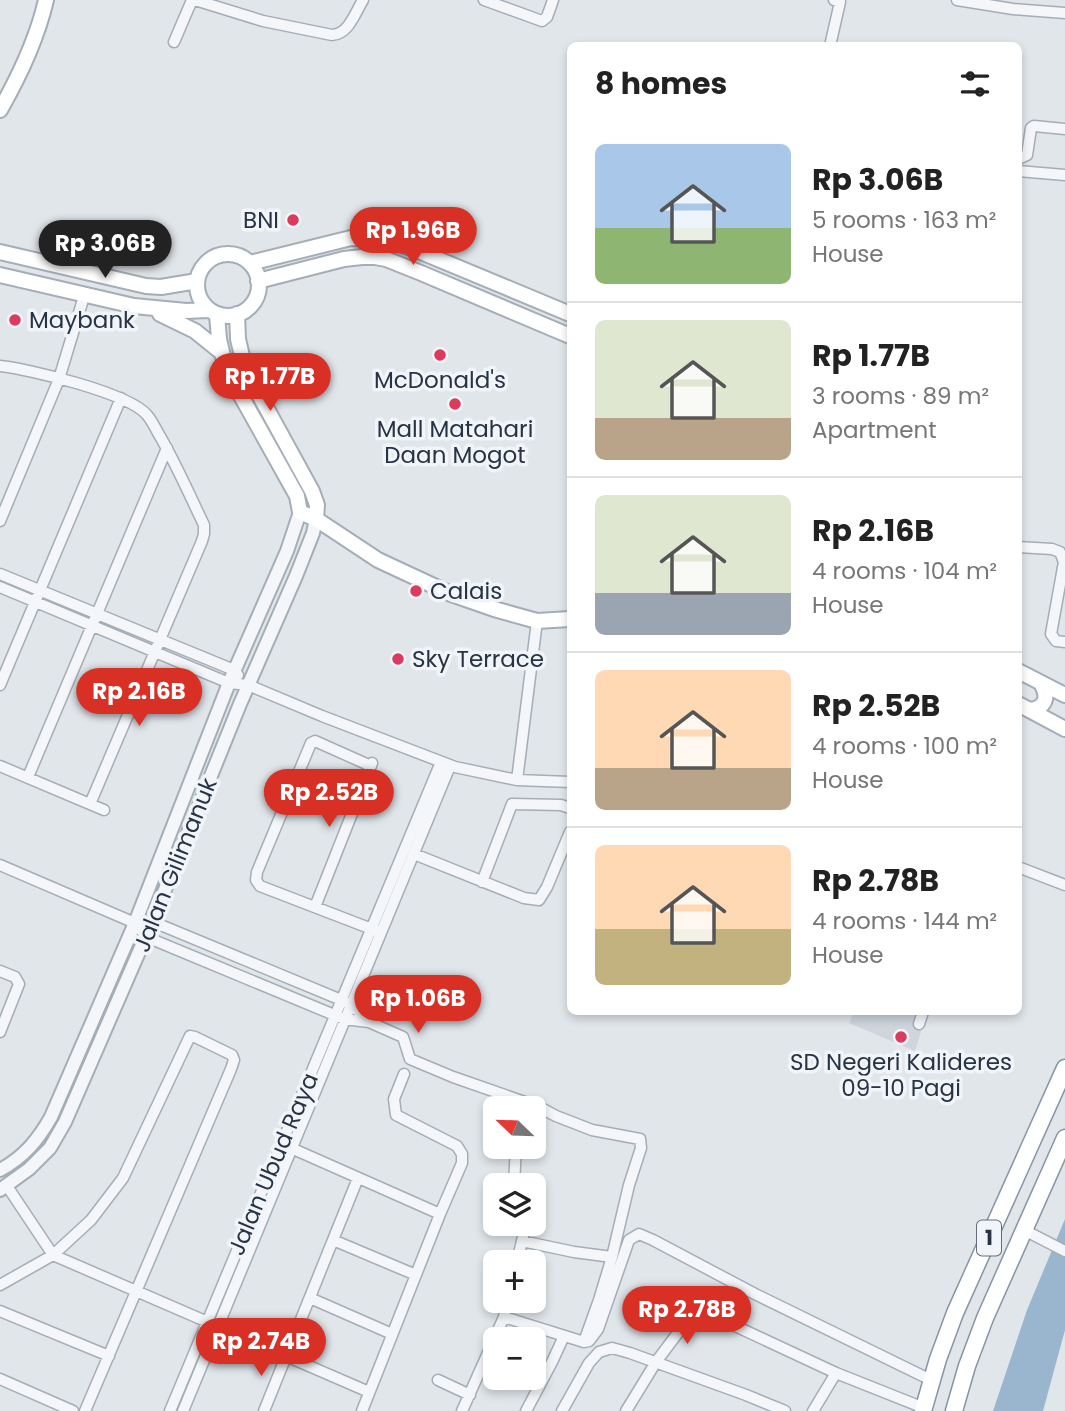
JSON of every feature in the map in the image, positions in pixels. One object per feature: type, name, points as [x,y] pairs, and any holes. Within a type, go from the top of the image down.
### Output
[{"type":"highway","name":"1","points":[[923,1410],[955,1312],[1063,1077]]},
{"type":"highway","name":"1","points":[[954,1411],[975,1343],[1031,1233],[1065,1138]]},
{"type":"main road","points":[[0,108],[20,74],[46,0]]},
{"type":"main road","points":[[250,263],[351,238],[382,239],[409,247],[567,313]]},
{"type":"main road","points":[[0,252],[146,286],[161,287],[197,281]]},
{"type":"main road","points":[[134,306],[213,312],[229,316],[237,314],[250,307],[256,299],[258,281],[250,263],[235,255],[218,256],[204,266],[197,281],[197,292],[201,302],[213,312],[229,377],[297,496],[300,512],[316,519],[379,560],[451,594],[537,621],[567,619]]},
{"type":"main road","points":[[258,281],[344,259],[376,257],[567,334]]},
{"type":"main road","points":[[0,275],[134,306],[176,321],[221,352]]},
{"type":"main road","points":[[237,314],[245,369],[313,491],[317,505],[316,519]]},
{"type":"main road","points":[[1022,673],[1065,695]]},
{"type":"main road","points":[[1024,707],[1041,707],[1046,696],[1042,685]]},
{"type":"main road","points":[[1024,707],[1065,729]]},
{"type":"street","points":[[174,42],[194,0],[263,21],[338,35],[348,27],[363,0]]},
{"type":"street","points":[[484,0],[542,20],[547,17],[553,0]]},
{"type":"street","points":[[957,0],[1013,9],[1065,13]]},
{"type":"street","points":[[831,42],[838,1]]},
{"type":"street","points":[[1022,157],[1027,155],[1031,128],[1034,126],[1065,129]]},
{"type":"street","points":[[1022,171],[1065,175]]},
{"type":"street","points":[[0,521],[60,379],[85,293]]},
{"type":"street","points":[[0,366],[60,379],[121,398],[146,413],[167,448],[204,525],[204,534],[90,804]]},
{"type":"street","points":[[0,685],[121,398]]},
{"type":"street","points":[[28,777],[167,448]]},
{"type":"street","name":"Jalan Gilimanuk","points":[[0,1170],[38,1140],[51,1117],[135,923],[231,677],[287,551],[300,512]]},
{"type":"street","name":"Jalan Gilimanuk","points":[[3,1188],[29,1169],[55,1140],[153,939],[248,685],[296,576],[316,519]]},
{"type":"street","points":[[1022,547],[1060,552],[1064,562],[1051,634],[1056,641],[1065,642]]},
{"type":"street","points":[[0,574],[160,640],[248,685],[445,764],[517,780],[567,782]]},
{"type":"street","points":[[0,587],[155,652],[231,677]]},
{"type":"street","points":[[517,780],[537,621]]},
{"type":"street","points":[[315,907],[372,764],[315,741],[311,743],[256,880],[260,886],[315,907],[376,930]]},
{"type":"street","name":"Jalan Ubud Raya","points":[[376,930],[414,854],[445,764]]},
{"type":"street","name":"Jalan Ubud Raya","points":[[183,1411],[291,1148],[346,1002],[445,764]]},
{"type":"street","points":[[0,766],[104,810]]},
{"type":"street","points":[[482,882],[512,804],[567,807]]},
{"type":"street","points":[[414,854],[524,898],[539,900],[567,839]]},
{"type":"street","points":[[0,865],[135,923],[153,939],[340,1017],[369,1022],[403,1037],[410,1059],[503,1096]]},
{"type":"street","points":[[1022,869],[1065,885]]},
{"type":"street","points":[[135,923],[159,925],[346,1002],[369,1022]]},
{"type":"street","points":[[0,971],[15,977],[19,984],[0,1032]]},
{"type":"street","points":[[919,1024],[922,1015]]},
{"type":"street","name":"Jalan Ubud Raya","points":[[170,1411],[334,1033]]},
{"type":"street","points":[[0,1285],[53,1255],[91,1220],[123,1178],[190,1037],[232,1055],[234,1060],[85,1411]]},
{"type":"street","points":[[362,1411],[462,1163],[462,1154],[457,1146],[396,1115],[394,1099],[404,1074]]},
{"type":"street","points":[[546,1112],[592,1130],[640,1139],[642,1148],[626,1196],[600,1300],[584,1342]]},
{"type":"street","points":[[291,1148],[440,1214]]},
{"type":"street","points":[[264,1411],[358,1178]]},
{"type":"street","points":[[3,1188],[53,1255],[369,1392]]},
{"type":"street","points":[[1031,1233],[1065,1251]]},
{"type":"street","points":[[504,1317],[584,1342],[589,1341],[598,1329],[629,1240],[639,1234],[931,1380]]},
{"type":"street","points":[[520,1250],[523,1236]]},
{"type":"street","points":[[333,1240],[416,1275]]},
{"type":"street","points":[[522,1241],[612,1257]]},
{"type":"street","points":[[310,1298],[392,1334]]},
{"type":"street","points":[[626,1411],[656,1362],[693,1311],[698,1310],[923,1410]]},
{"type":"street","points":[[0,1311],[109,1356]]},
{"type":"street","points":[[462,1411],[505,1313]]},
{"type":"street","points":[[526,1411],[564,1336]]},
{"type":"street","points":[[562,1411],[589,1363],[598,1352],[612,1348],[785,1411]]},
{"type":"street","points":[[813,1411],[836,1373]]},
{"type":"street","points":[[0,1379],[73,1411]]},
{"type":"street","points":[[438,1380],[470,1395]]},
{"type":"shaded area","name":"SD Negeri Kalideres 09-10 Pagi","points":[[853,1015],[926,1015],[915,1051],[849,1023]]},
{"type":"water","points":[[1065,1219],[1065,1330],[1043,1411],[993,1411],[1027,1310]]},
{"type":"place","name":"BNI","points":[[293,220]]},
{"type":"place","name":"Maybank","points":[[15,320]]},
{"type":"place","name":"McDonald's","points":[[440,355]]},
{"type":"place","name":"Mall Matahari Daan Mogot","points":[[455,404]]},
{"type":"place","name":"Calais","points":[[416,591]]},
{"type":"place","name":"Sky Terrace","points":[[398,659]]},
{"type":"place","name":"SD Negeri Kalideres 09-10 Pagi","points":[[901,1037]]}]
